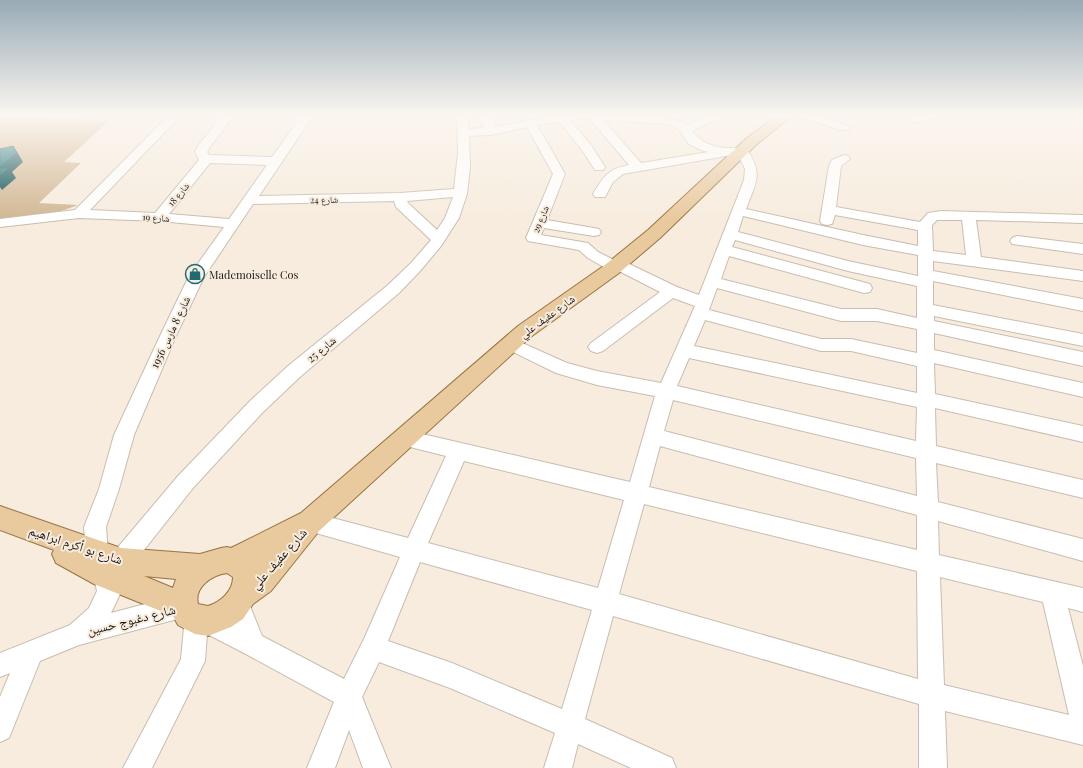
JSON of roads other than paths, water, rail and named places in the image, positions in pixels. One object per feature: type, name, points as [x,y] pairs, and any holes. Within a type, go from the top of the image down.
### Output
[{"type":"main road","name":"شارع عفيف علي","points":[[241,599],[261,581],[310,522],[525,332],[616,265],[654,234],[738,150]]},
{"type":"main road","name":"شارع بو أكرم ابراهيم","points":[[0,518],[107,562],[195,616]]},
{"type":"main road","name":"شارع عفيف علي","points":[[234,561],[310,522]]},
{"type":"main road","name":"شارع بو أكرم ابراهيم","points":[[0,528],[60,551],[107,562],[202,568]]},
{"type":"main road","points":[[218,561],[234,561],[240,564],[248,577],[248,585],[241,599],[229,612],[218,618],[195,616],[183,597],[186,586],[193,576],[202,568],[218,561]]},
{"type":"street","points":[[79,214],[139,150]]},
{"type":"street","points":[[202,150],[201,152],[206,159],[274,161]]},
{"type":"street","name":"شارع 8 مارس 1956","points":[[107,562],[96,527],[109,489],[124,435],[168,336],[197,276],[282,150]]},
{"type":"street","name":"شارع 25","points":[[107,562],[184,484],[273,390],[396,287],[438,239],[452,218],[459,202],[462,178],[463,150]]},
{"type":"street","name":"شارع 29","points":[[545,150],[559,174],[533,238],[583,246],[593,255],[616,265]]},
{"type":"street","points":[[587,150],[599,167]]},
{"type":"street","points":[[623,150],[638,168]]},
{"type":"street","points":[[558,768],[666,391],[702,308],[750,180],[751,169],[735,152],[722,150]]},
{"type":"street","points":[[600,194],[608,180],[619,171],[735,152]]},
{"type":"street","name":"شارع 18","points":[[159,217],[206,159]]},
{"type":"street","points":[[826,231],[835,166],[836,163],[844,159]]},
{"type":"street","name":"شارع 24","points":[[248,200],[400,197],[460,193]]},
{"type":"street","points":[[400,197],[401,204],[438,239]]},
{"type":"street","points":[[829,210],[925,227]]},
{"type":"street","points":[[739,211],[926,253],[1083,276]]},
{"type":"street","name":"شارع 19","points":[[0,223],[79,214],[159,217],[232,223]]},
{"type":"street","points":[[933,768],[926,452],[925,224],[933,216],[941,215],[1082,221]]},
{"type":"street","points":[[968,216],[974,260]]},
{"type":"street","points":[[1011,217],[1022,267]]},
{"type":"street","points":[[538,223],[594,232]]},
{"type":"street","points":[[1017,241],[1083,249]]},
{"type":"street","points":[[727,242],[848,266],[1083,305]]},
{"type":"street","points":[[727,242],[864,288]]},
{"type":"street","points":[[616,265],[671,291],[702,308],[821,345],[851,345],[926,358],[1083,390]]},
{"type":"street","points":[[712,282],[841,315],[926,317],[1083,340]]},
{"type":"street","points":[[597,347],[671,291]]},
{"type":"street","points":[[926,317],[1083,359]]},
{"type":"street","points":[[511,344],[562,368],[597,378],[666,391],[1083,489]]},
{"type":"street","points":[[684,350],[1083,434]]},
{"type":"street","points":[[653,436],[1083,550]]},
{"type":"street","points":[[405,438],[458,452],[929,562],[1083,600]]},
{"type":"street","points":[[321,768],[349,696],[373,648],[414,550],[458,452]]},
{"type":"street","points":[[310,522],[605,602],[931,694],[1083,732]]},
{"type":"street","name":"شارع دغبوج حسين","points":[[79,632],[97,616],[109,592],[107,562]]},
{"type":"street","points":[[1053,593],[1083,718]]},
{"type":"street","points":[[241,599],[254,644]]},
{"type":"street","points":[[138,768],[193,662],[195,616],[254,644],[349,696],[377,768]]},
{"type":"street","name":"شارع دغبوج حسين","points":[[0,665],[79,632],[195,616]]},
{"type":"street","points":[[373,648],[452,676],[570,726],[662,768]]},
{"type":"street","points":[[0,729],[31,652]]},
{"type":"place","name":"Mademoiselle Cos","points":[[195,274]]}]
